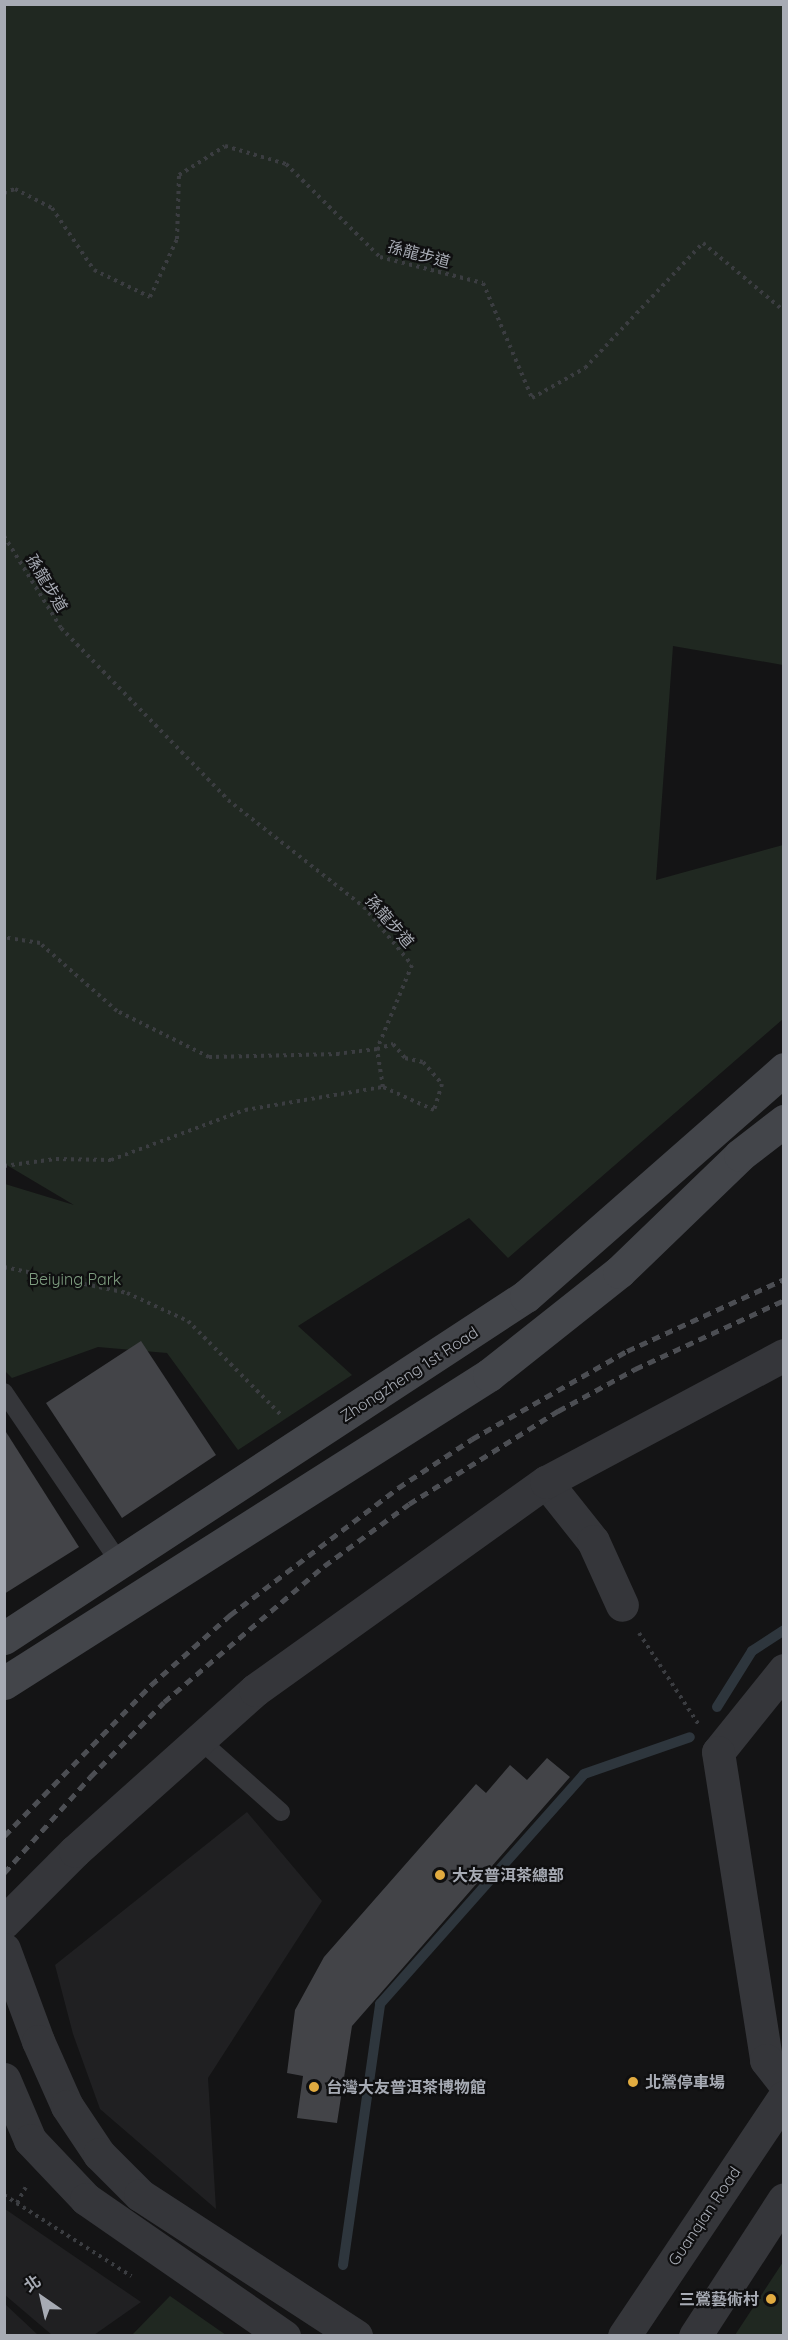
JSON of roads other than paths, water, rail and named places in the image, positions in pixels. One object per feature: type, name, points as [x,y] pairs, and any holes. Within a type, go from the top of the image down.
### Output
[{"type":"main road","name":"Zhongzheng 1st Road","points":[[4,1638],[121,1565],[526,1296],[783,1069]]},
{"type":"main road","points":[[4,1683],[489,1375],[619,1272],[740,1155],[783,1121]]},
{"type":"street","points":[[4,1922],[75,1851],[201,1741],[255,1690],[546,1482],[783,1355]]},
{"type":"street","points":[[546,1482],[593,1541],[622,1605]]},
{"type":"street","points":[[783,1670],[718,1752],[766,2060],[783,2083]]},
{"type":"street","points":[[4,1949],[38,2041],[67,2106],[99,2154],[140,2195],[356,2336]]},
{"type":"street","points":[[4,2079],[17,2132],[86,2199],[284,2336]]},
{"type":"street","name":"Guanqian Road","points":[[624,2336],[783,2097]]},
{"type":"street","points":[[695,2336],[783,2199]]},
{"type":"lane","points":[[4,1392],[121,1565]]},
{"type":"lane","points":[[201,1741],[281,1812]]},
{"type":"waterway","points":[[717,1707],[752,1651],[784,1630]]},
{"type":"waterway","points":[[343,2265],[380,2004],[584,1774],[690,1737]]},
{"type":"railway","points":[[4,1836],[151,1685],[230,1615],[398,1488],[472,1439],[627,1351],[784,1279]]},
{"type":"railway","points":[[4,1873],[90,1777],[164,1702],[324,1566],[409,1504],[558,1411],[635,1369],[784,1300]]},
{"type":"place","name":"大友普洱茶總部","points":[[440,1875]]},
{"type":"place","name":"北鶯停車場","points":[[633,2082]]},
{"type":"place","name":"台灣大友普洱茶博物館","points":[[314,2087]]},
{"type":"place","name":"三鶯藝術村","points":[[771,2299]]},
{"type":"park label","name":"Beiying Park","points":[[75,1279]]}]
